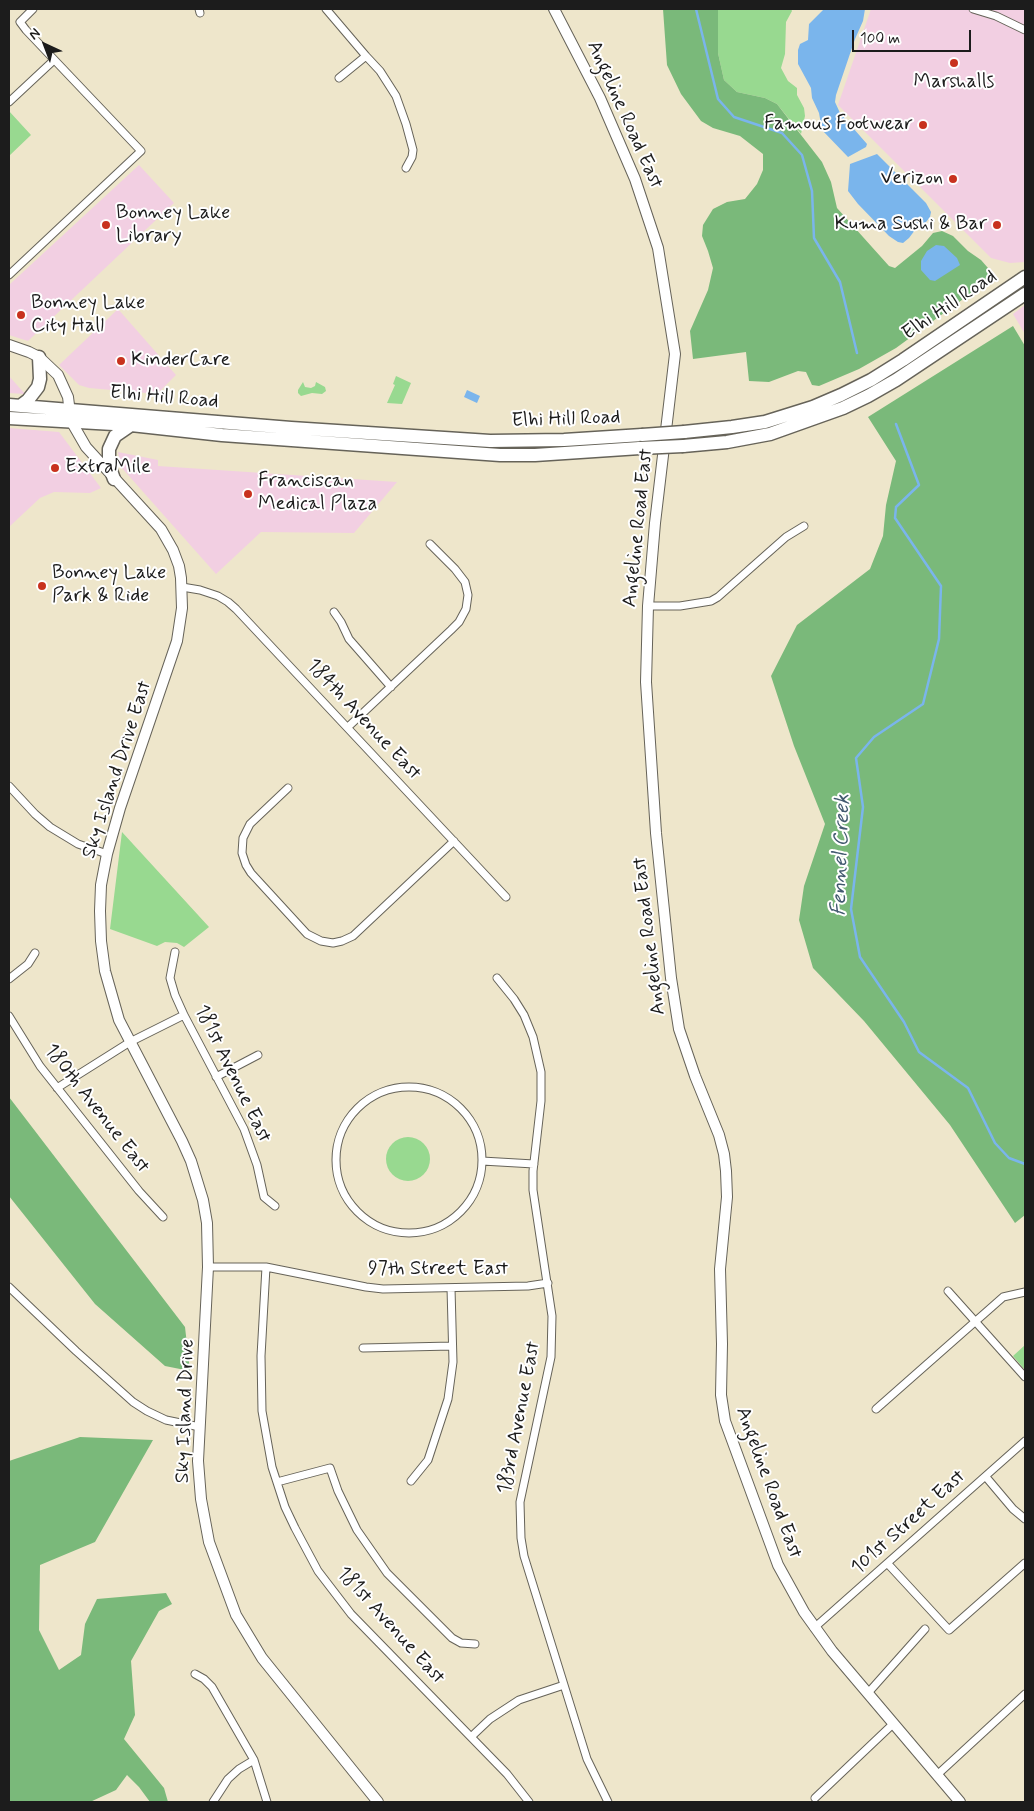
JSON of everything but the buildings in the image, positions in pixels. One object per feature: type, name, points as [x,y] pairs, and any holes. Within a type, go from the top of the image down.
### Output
[{"type":"highway","name":"Elhi Hill Road","points":[[70,415],[490,441],[564,440],[732,428],[765,422],[812,407],[871,380],[1025,277]]},
{"type":"highway","name":"Elhi Hill Road","points":[[70,415],[131,425],[222,435],[500,455],[727,442],[770,434],[843,408],[868,396],[896,380],[1025,294]]},
{"type":"highway","points":[[14,405],[28,400],[38,387],[40,379],[39,357]]},
{"type":"highway","points":[[14,405],[70,415]]},
{"type":"highway","points":[[9,418],[70,415]]},
{"type":"highway","points":[[114,479],[109,465],[109,449],[115,436],[131,425]]},
{"type":"street","points":[[9,275],[141,151],[20,22],[33,9]]},
{"type":"street","points":[[326,9],[384,76],[401,108],[413,150],[412,157],[406,168]]},
{"type":"street","name":"Angeline Road East","points":[[554,9],[600,98],[636,179],[658,248],[675,354],[655,523],[648,606],[647,689],[656,833],[671,978],[679,1029],[695,1076],[719,1135],[726,1171],[727,1197],[720,1269],[722,1410],[740,1468],[778,1565],[814,1628],[960,1802]]},
{"type":"street","points":[[973,9],[996,16],[1025,30]]},
{"type":"street","points":[[338,78],[366,56]]},
{"type":"street","points":[[9,102],[54,60]]},
{"type":"street","points":[[9,345],[39,357]]},
{"type":"street","name":"Sky Island Drive East","points":[[39,357],[60,377],[68,397],[70,415],[86,447],[161,529],[173,550],[182,587],[182,608],[172,658],[106,854],[101,885],[101,941],[105,971],[119,1020],[182,1141],[198,1182],[207,1223],[208,1267]]},
{"type":"street","points":[[648,606],[680,606],[711,601],[718,597],[786,536],[804,526]]},
{"type":"street","points":[[348,727],[452,630],[466,609],[468,596],[464,582],[455,569],[430,544]]},
{"type":"street","name":"184th Avenue East","points":[[182,587],[200,590],[228,602],[348,727],[506,897]]},
{"type":"street","points":[[334,612],[349,639],[391,687]]},
{"type":"street","points":[[9,786],[50,827],[78,844],[106,854]]},
{"type":"street","points":[[288,788],[250,824],[243,838],[242,853],[246,865],[252,873],[307,934],[321,941],[333,943],[354,936],[454,841]]},
{"type":"street","name":"181st Avenue East","points":[[175,952],[170,978],[184,1014],[251,1147],[262,1182],[264,1197],[275,1206]]},
{"type":"street","points":[[9,979],[28,964],[35,953]]},
{"type":"street","name":"183rd Avenue East","points":[[497,978],[524,1015],[537,1051],[541,1072],[541,1101],[533,1190],[552,1316],[551,1357],[522,1485],[519,1521],[524,1556],[587,1759],[608,1802]]},
{"type":"street","points":[[57,1088],[130,1042],[184,1014]]},
{"type":"street","name":"180th Avenue East","points":[[9,1016],[40,1066],[139,1191],[164,1217]]},
{"type":"street","points":[[216,1076],[258,1055]]},
{"type":"street","points":[[405,1088],[437,1093],[462,1110],[474,1127],[479,1139],[482,1161],[478,1184],[460,1213],[432,1229],[404,1233],[376,1225],[357,1211],[341,1185],[337,1161],[342,1132],[353,1114],[380,1094],[405,1088]]},
{"type":"street","points":[[482,1161],[534,1164]]},
{"type":"street","name":"97th Street East","points":[[208,1267],[266,1267],[383,1289],[548,1284]]},
{"type":"street","name":"Sky Island Drive","points":[[208,1267],[198,1460],[201,1499],[209,1542],[236,1615],[262,1658],[378,1802]]},
{"type":"street","name":"181st Avenue East","points":[[266,1267],[260,1384],[266,1439],[285,1507],[306,1551],[351,1614],[516,1785],[529,1802]]},
{"type":"street","points":[[9,1287],[133,1402],[166,1420],[200,1427]]},
{"type":"street","points":[[411,1481],[428,1460],[446,1405],[452,1379],[451,1288]]},
{"type":"street","points":[[948,1291],[1025,1377]]},
{"type":"street","points":[[876,1410],[1003,1297],[1025,1292]]},
{"type":"street","points":[[364,1348],[452,1346]]},
{"type":"street","name":"101st Street East","points":[[814,1628],[1025,1441]]},
{"type":"street","points":[[277,1482],[330,1468],[338,1491],[357,1530],[387,1573],[452,1638],[461,1643],[475,1644]]},
{"type":"street","points":[[986,1477],[1012,1509],[1025,1519]]},
{"type":"street","points":[[888,1564],[949,1630],[1025,1562]]},
{"type":"street","points":[[868,1694],[925,1629]]},
{"type":"street","points":[[195,1674],[212,1687],[254,1760],[267,1802]]},
{"type":"street","points":[[470,1737],[490,1719],[519,1700],[564,1685]]},
{"type":"street","points":[[937,1776],[1025,1694]]},
{"type":"street","points":[[815,1798],[894,1723]]},
{"type":"street","points":[[213,1802],[228,1779],[239,1769],[254,1760]]},
{"type":"shaded area","points":[[871,9],[1025,9],[1025,262],[1010,263],[991,258],[838,105]]},
{"type":"shaded area","points":[[139,165],[174,203],[28,341],[9,335],[9,285]]},
{"type":"shaded area","points":[[1025,305],[1025,334],[1013,314]]},
{"type":"shaded area","points":[[118,309],[176,375],[157,394],[89,388],[79,385],[59,365]]},
{"type":"shaded area","points":[[9,376],[25,394],[9,393]]},
{"type":"shaded area","points":[[9,428],[59,432],[101,488],[90,493],[54,492],[40,498],[9,527]]},
{"type":"shaded area","points":[[118,452],[158,460],[158,466],[397,482],[354,533],[261,532],[216,574],[121,467]]},
{"type":"green space","points":[[663,9],[718,9],[718,53],[724,80],[737,92],[765,98],[777,104],[822,162],[831,182],[837,208],[889,266],[895,268],[922,246],[933,233],[942,231],[953,236],[988,268],[989,276],[981,286],[896,348],[859,369],[819,386],[812,385],[806,372],[798,371],[769,382],[749,381],[746,352],[693,359],[690,331],[708,290],[713,268],[702,236],[703,225],[713,209],[727,202],[745,199],[757,184],[763,170],[763,154],[740,136],[713,128],[701,121],[681,94],[667,65]]},
{"type":"green space","points":[[718,9],[791,9],[792,11],[786,22],[785,54],[781,68],[788,81],[797,88],[797,95],[804,108],[805,116],[801,134],[777,104],[765,98],[737,92],[724,80],[718,53]]},
{"type":"green space","points":[[9,111],[31,135],[9,156]]},
{"type":"green space","points":[[1013,326],[1025,346],[1025,1215],[1015,1223],[950,1125],[864,1021],[813,968],[799,920],[804,886],[825,824],[794,746],[771,676],[797,625],[870,569],[883,536],[886,505],[896,461],[868,417]]},
{"type":"green space","points":[[396,376],[411,383],[402,404],[387,403],[395,385],[393,384]]},
{"type":"green space","points":[[303,382],[305,387],[311,388],[315,386],[316,382],[325,387],[326,391],[322,394],[312,393],[301,396],[298,390]]},
{"type":"green space","points":[[122,832],[209,927],[184,947],[177,943],[165,942],[157,946],[110,929]]},
{"type":"green space","points":[[9,1097],[185,1327],[190,1371],[165,1366],[95,1304],[9,1196]]},
{"type":"green space","points":[[408,1137],[420,1141],[426,1147],[430,1159],[426,1171],[420,1177],[408,1181],[396,1177],[390,1171],[386,1159],[390,1147],[396,1141]]},
{"type":"green space","points":[[1025,1345],[1025,1370],[1013,1356]]},
{"type":"green space","points":[[80,1437],[153,1440],[95,1542],[40,1565],[39,1630],[59,1670],[81,1655],[85,1624],[97,1599],[166,1593],[172,1604],[159,1611],[131,1661],[135,1715],[124,1739],[164,1788],[168,1802],[150,1802],[127,1775],[116,1790],[90,1802],[9,1802],[9,1461]]},
{"type":"water","points":[[824,9],[865,9],[863,21],[855,39],[835,102],[840,113],[867,144],[866,147],[848,157],[822,130],[819,113],[812,98],[811,88],[798,64],[798,50],[800,44],[808,40],[809,24]]},
{"type":"water","points":[[877,154],[926,203],[931,212],[930,217],[922,227],[915,230],[903,243],[889,236],[848,191],[850,164]]},
{"type":"water","points":[[936,245],[944,246],[957,258],[960,265],[935,281],[930,280],[921,270],[921,261],[927,251]]},
{"type":"water","points":[[467,390],[480,396],[477,403],[464,397]]},
{"type":"waterway","name":"Fennel Creek","points":[[696,9],[718,99],[734,117],[782,133],[802,155],[812,191],[814,238],[840,282],[857,353]]},
{"type":"waterway","name":"Fennel Creek","points":[[896,424],[919,485],[896,507],[895,518],[941,586],[939,639],[923,704],[874,737],[856,758],[863,807],[851,909],[860,957],[904,1022],[919,1052],[968,1088],[995,1143],[1009,1158],[1025,1164]]},
{"type":"place","name":"Marshalls","points":[[954,63]]},
{"type":"place","name":"Famous Footwear","points":[[923,125]]},
{"type":"place","name":"Verizon","points":[[953,179]]},
{"type":"place","name":"Bonney Lake Library","points":[[106,225]]},
{"type":"place","name":"Kuma Sushi & Bar","points":[[997,225]]},
{"type":"place","name":"Bonney Lake City Hall","points":[[21,315]]},
{"type":"place","name":"KinderCare","points":[[121,361]]},
{"type":"place","name":"ExtraMile","points":[[55,468]]},
{"type":"place","name":"Franciscan Medical Plaza","points":[[248,494]]},
{"type":"place","name":"Bonney Lake Park & Ride","points":[[42,586]]}]
